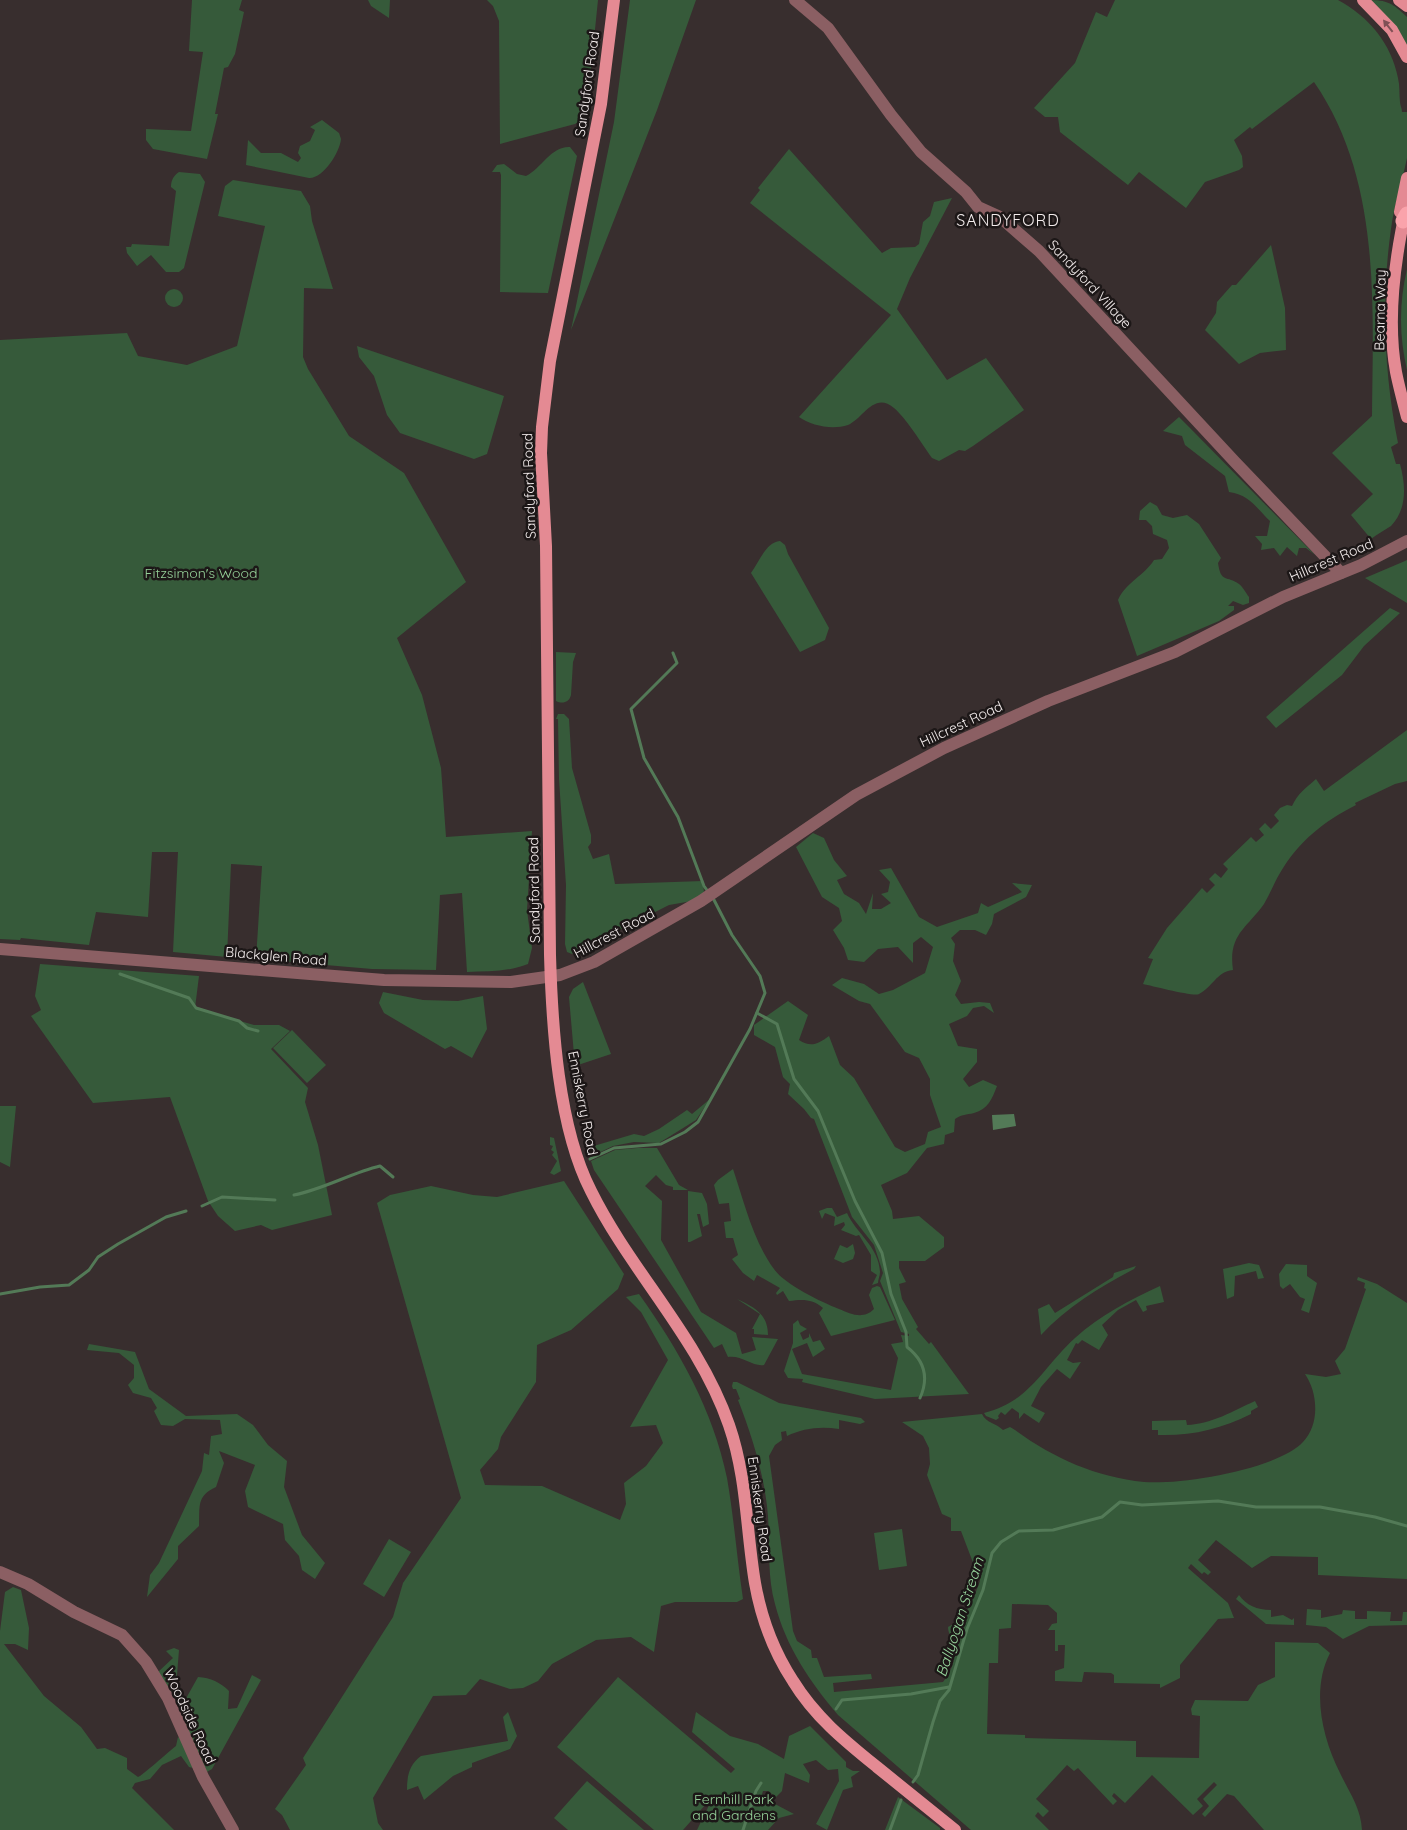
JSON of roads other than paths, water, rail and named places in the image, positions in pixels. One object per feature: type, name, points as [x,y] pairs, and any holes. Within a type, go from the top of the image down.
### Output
[{"type":"main road","name":"Sandyford Road","points":[[550,977],[547,554],[541,453],[542,427],[550,361],[601,104],[614,0]]},
{"type":"main road","points":[[1363,0],[1392,30],[1407,57]]},
{"type":"main road","points":[[1399,0],[1407,6]]},
{"type":"main road","points":[[1397,247],[1398,223],[1407,178]]},
{"type":"main road","name":"Bearna Way","points":[[1407,204],[1397,247],[1392,329],[1396,370],[1407,417]]},
{"type":"main road","name":"Enniskerry Road","points":[[550,977],[561,1084],[580,1165],[600,1207],[699,1360],[719,1400],[729,1425],[744,1481],[759,1602],[783,1664],[811,1707],[834,1732],[955,1830]]},
{"type":"street","name":"Sandyford Village","points":[[795,0],[828,28],[896,121],[922,152],[966,192],[978,207],[1000,216],[1044,256],[1247,475],[1342,573]]},
{"type":"street","name":"Hillcrest Road","points":[[550,977],[571,972],[594,962],[701,901],[830,811],[929,755],[1048,701],[1182,648],[1283,597],[1380,557],[1407,541]]},
{"type":"street","name":"Blackglen Road","points":[[0,949],[384,980],[481,983],[530,981],[550,977]]},
{"type":"street","name":"Woodside Road","points":[[0,1572],[28,1584],[74,1612],[122,1635],[146,1662],[168,1698],[203,1777],[233,1830]]},
{"type":"waterway","points":[[673,653],[677,663],[631,709],[644,758],[678,817],[704,886],[709,893]]},
{"type":"waterway","points":[[590,1159],[614,1148],[661,1144],[685,1132],[698,1122],[750,1029],[765,993],[760,976],[732,935],[713,898]]},
{"type":"waterway","points":[[120,974],[189,998],[196,1008],[239,1021],[247,1028],[258,1031]]},
{"type":"waterway","points":[[757,1013],[777,1024],[794,1079],[818,1111],[855,1201],[882,1253],[891,1294],[906,1332],[907,1347],[918,1358],[924,1370],[925,1377],[920,1398]]},
{"type":"waterway","points":[[294,1195],[380,1166],[393,1177]]},
{"type":"waterway","points":[[202,1206],[222,1197],[275,1200]]},
{"type":"waterway","points":[[0,1294],[40,1287],[69,1285],[89,1270],[98,1257],[118,1244],[166,1217],[186,1211]]},
{"type":"waterway","name":"Ballyogan Stream","points":[[913,1782],[918,1775],[940,1701],[949,1690],[967,1629],[983,1590],[992,1553],[1001,1542],[1019,1531],[1053,1530],[1102,1517],[1120,1502],[1142,1505],[1218,1501],[1256,1507],[1320,1507],[1375,1517],[1407,1526]]},
{"type":"waterway","points":[[836,1709],[842,1700],[911,1694],[949,1687]]},
{"type":"waterway","points":[[743,1830],[756,1791],[761,1783]]},
{"type":"waterway","name":"Ballyogan Stream","points":[[890,1830],[901,1800]]},
{"type":"district","name":"SANDYFORD","points":[[1008,220]]},
{"type":"park label","name":"Fitzsimon's Wood","points":[[201,573]]},
{"type":"park label","name":"Fernhill Park and Gardens","points":[[734,1808]]}]
